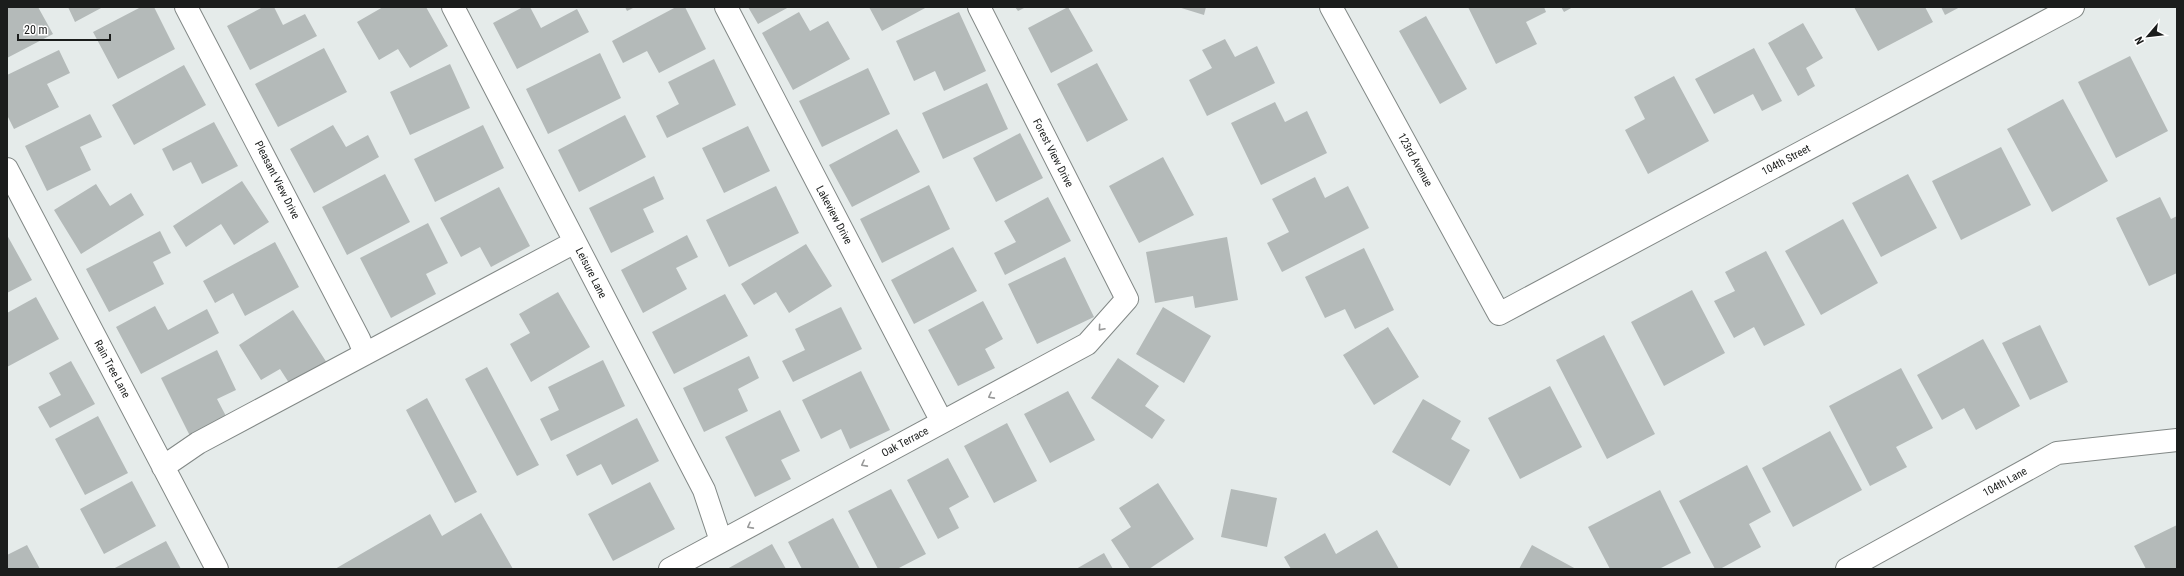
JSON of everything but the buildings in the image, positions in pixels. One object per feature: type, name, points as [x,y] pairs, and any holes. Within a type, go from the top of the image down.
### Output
[{"type":"street","name":"Pleasant View Drive","points":[[186,7],[359,339],[365,354]]},
{"type":"street","name":"Leisure Lane","points":[[453,7],[704,490],[721,541]]},
{"type":"street","name":"Lakeview Drive","points":[[726,7],[942,422]]},
{"type":"street","name":"Forest View Drive","points":[[979,7],[1127,299]]},
{"type":"street","name":"123rd Avenue","points":[[1331,7],[1499,314]]},
{"type":"street","name":"104th Street","points":[[1499,314],[2073,7]]},
{"type":"street","name":"Rain Tree Lane","points":[[7,169],[217,569]]},
{"type":"street","points":[[163,467],[198,443],[575,242]]},
{"type":"street","name":"Oak Terrace","points":[[670,569],[1087,344],[1127,299]]},
{"type":"street","name":"104th Lane","points":[[1847,569],[2056,453],[2177,440]]}]
